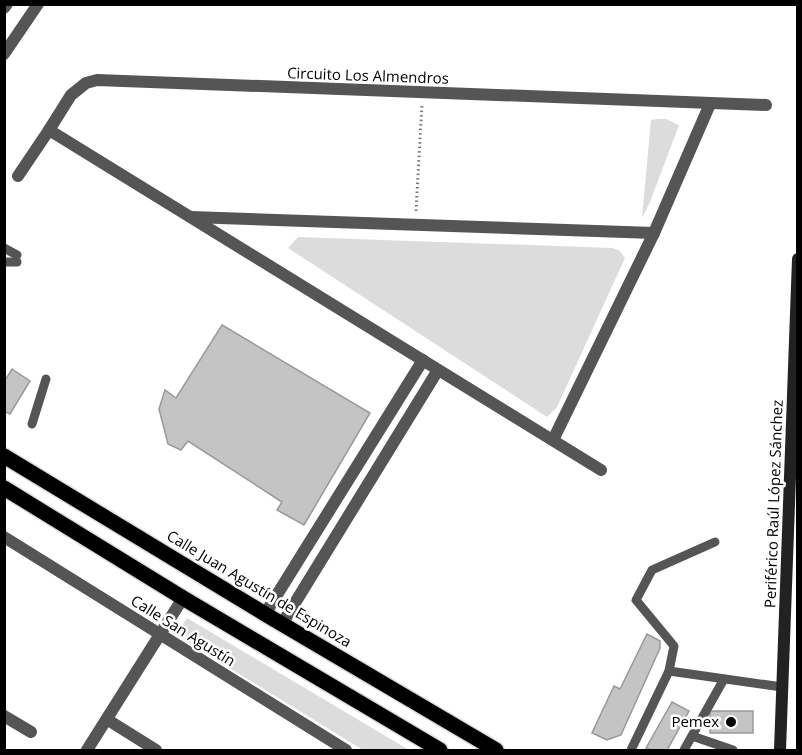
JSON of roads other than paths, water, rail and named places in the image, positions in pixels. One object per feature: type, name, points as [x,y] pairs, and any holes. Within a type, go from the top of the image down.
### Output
[{"type":"main road","name":"Periférico Raúl López Sánchez","points":[[780,750],[798,259]]},
{"type":"main road","name":"Calle Juan Agustín de Espinoza","points":[[4,456],[492,749]]},
{"type":"main road","points":[[4,488],[183,598],[440,750]]},
{"type":"street","points":[[7,46],[38,4]]},
{"type":"street","name":"Circuito Los Almendros","points":[[18,176],[71,95],[86,83],[97,80],[766,105]]},
{"type":"street","points":[[553,440],[654,233],[710,104]]},
{"type":"street","points":[[50,130],[601,470]]},
{"type":"street","points":[[190,217],[654,233]]},
{"type":"street","points":[[265,614],[423,360]]},
{"type":"street","points":[[282,624],[438,370]]},
{"type":"street","points":[[385,421],[400,431]]},
{"type":"street","name":"Calle San Agustín","points":[[4,537],[346,750]]},
{"type":"street","points":[[87,750],[183,598]]},
{"type":"street","points":[[4,716],[31,732]]},
{"type":"street","points":[[108,720],[156,750]]},
{"type":"lane","points":[[4,249],[17,259],[4,262]]},
{"type":"lane","points":[[32,424],[46,379]]},
{"type":"lane","points":[[631,750],[669,671],[674,646],[636,600],[652,570],[715,542]]},
{"type":"lane","points":[[669,671],[782,687]]},
{"type":"lane","points":[[684,750],[724,679]]},
{"type":"lane","points":[[692,736],[733,750]]},
{"type":"place","name":"Pemex","points":[[731,722]]}]
